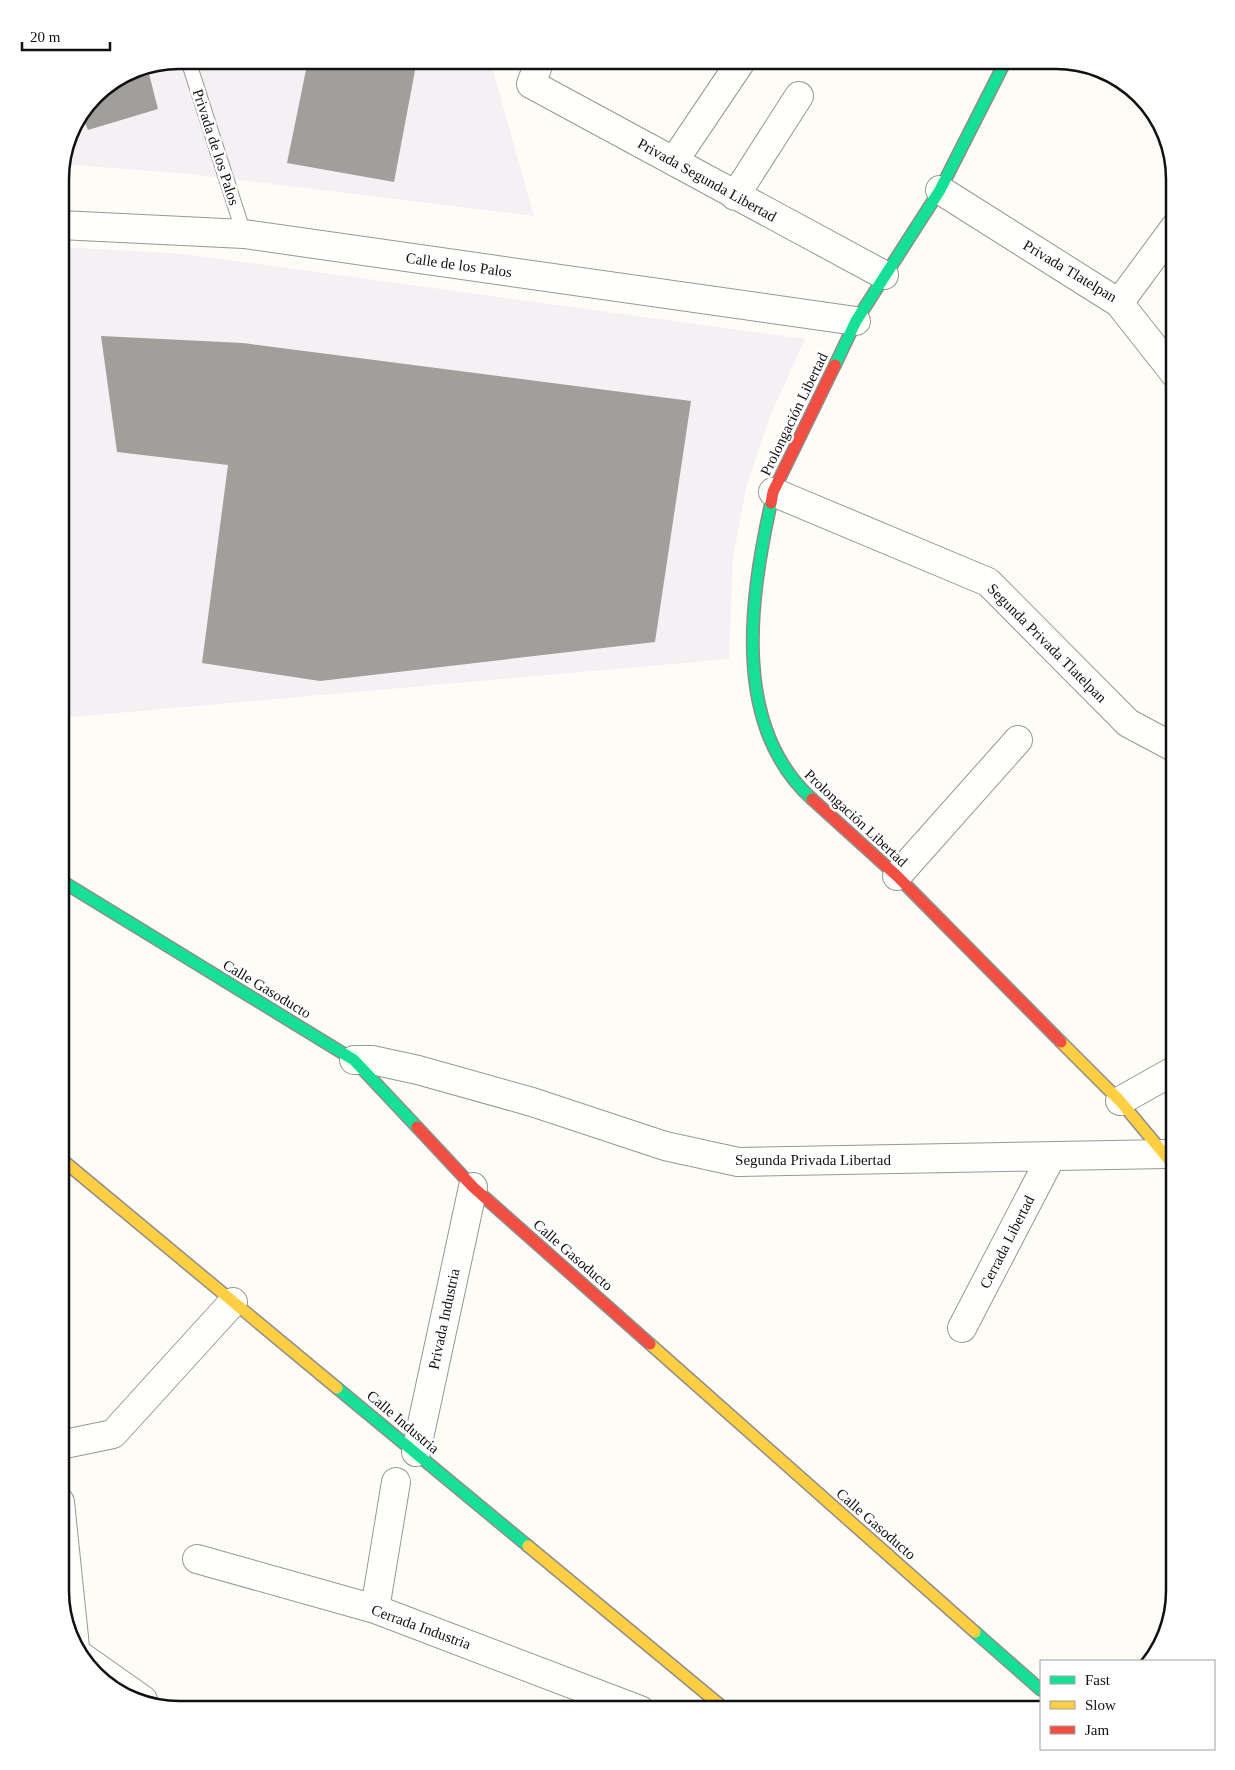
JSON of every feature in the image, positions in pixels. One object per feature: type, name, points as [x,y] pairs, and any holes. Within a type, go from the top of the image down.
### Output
[{"type":"street","points":[[674,161],[736,69]]},
{"type":"street","name":"Prolongación Libertad","points":[[1001,69],[940,190],[884,275],[856,322],[773,492],[757,567],[752,660],[765,732],[793,782],[897,876],[1120,1101],[1166,1155]]},
{"type":"street","name":"Privada Segunda Libertad","points":[[535,72],[674,161],[735,196],[884,275]]},
{"type":"street","points":[[735,196],[800,96]]},
{"type":"street","name":"Privada Tlatelpan","points":[[940,190],[1119,303],[1166,239]]},
{"type":"street","name":"Calle de los Palos","points":[[69,225],[244,234],[856,322]]},
{"type":"street","points":[[1119,303],[1166,363]]},
{"type":"street","name":"Segunda Privada Tlatelpan","points":[[773,492],[988,582],[1128,723],[1166,743]]},
{"type":"street","points":[[897,876],[1018,740]]},
{"type":"street","name":"Calle Gasoducto","points":[[69,886],[354,1060],[473,1187],[1040,1689]]},
{"type":"street","name":"Segunda Privada Libertad","points":[[354,1060],[372,1060],[418,1070],[532,1102],[665,1146],[738,1162],[1051,1157],[1166,1161]]},
{"type":"street","points":[[1120,1101],[1166,1075]]},
{"type":"street","name":"Cerrada Libertad","points":[[962,1328],[1051,1157]]},
{"type":"street","name":"Calle Industria","points":[[69,1165],[715,1701]]},
{"type":"street","name":"Privada Industria","points":[[416,1452],[473,1187]]},
{"type":"street","points":[[69,1443],[113,1434],[233,1302]]},
{"type":"street","points":[[375,1609],[396,1482]]},
{"type":"street","name":"Cerrada Industria","points":[[197,1559],[375,1609],[616,1701]]},
{"type":"street","points":[[69,1589],[72,1621]]},
{"type":"street","points":[[108,1675],[123,1686]]},
{"type":"lane","name":"Privada de los Palos","points":[[191,69],[244,234]]},
{"type":"shaded area","points":[[171,69],[493,69],[534,216],[190,174],[70,165],[72,150],[77,137],[83,124],[96,106],[112,91],[130,80],[157,71]]},
{"type":"shaded area","points":[[69,248],[184,254],[805,339],[771,414],[747,484],[733,557],[729,659],[69,717]]},
{"type":"building","points":[[306,69],[415,69],[394,182],[287,163]]},
{"type":"building","points":[[149,73],[158,109],[88,130],[85,122],[101,101],[112,91],[130,80]]},
{"type":"building","points":[[101,336],[243,343],[691,401],[655,642],[320,681],[202,663],[228,465],[117,452]]},
{"type":"traffic: fast","points":[[835,365],[856,321],[940,190],[1001,69]]},
{"type":"traffic: fast","points":[[771,503],[763,540],[753,620],[753,660],[758,699],[768,735],[786,769],[812,799]]},
{"type":"traffic: fast","points":[[69,886],[354,1060],[417,1127]]},
{"type":"traffic: fast","points":[[337,1388],[528,1546]]},
{"type":"traffic: fast","points":[[975,1632],[1040,1689]]},
{"type":"traffic: slow","points":[[1061,1042],[1120,1101],[1166,1156]]},
{"type":"traffic: slow","points":[[69,1165],[337,1388]]},
{"type":"traffic: slow","points":[[650,1344],[975,1632]]},
{"type":"traffic: slow","points":[[528,1546],[715,1701]]},
{"type":"traffic: jam","points":[[771,503],[773,492],[835,365]]},
{"type":"traffic: jam","points":[[812,799],[897,876],[1061,1042]]},
{"type":"traffic: jam","points":[[417,1127],[473,1187],[650,1344]]}]
